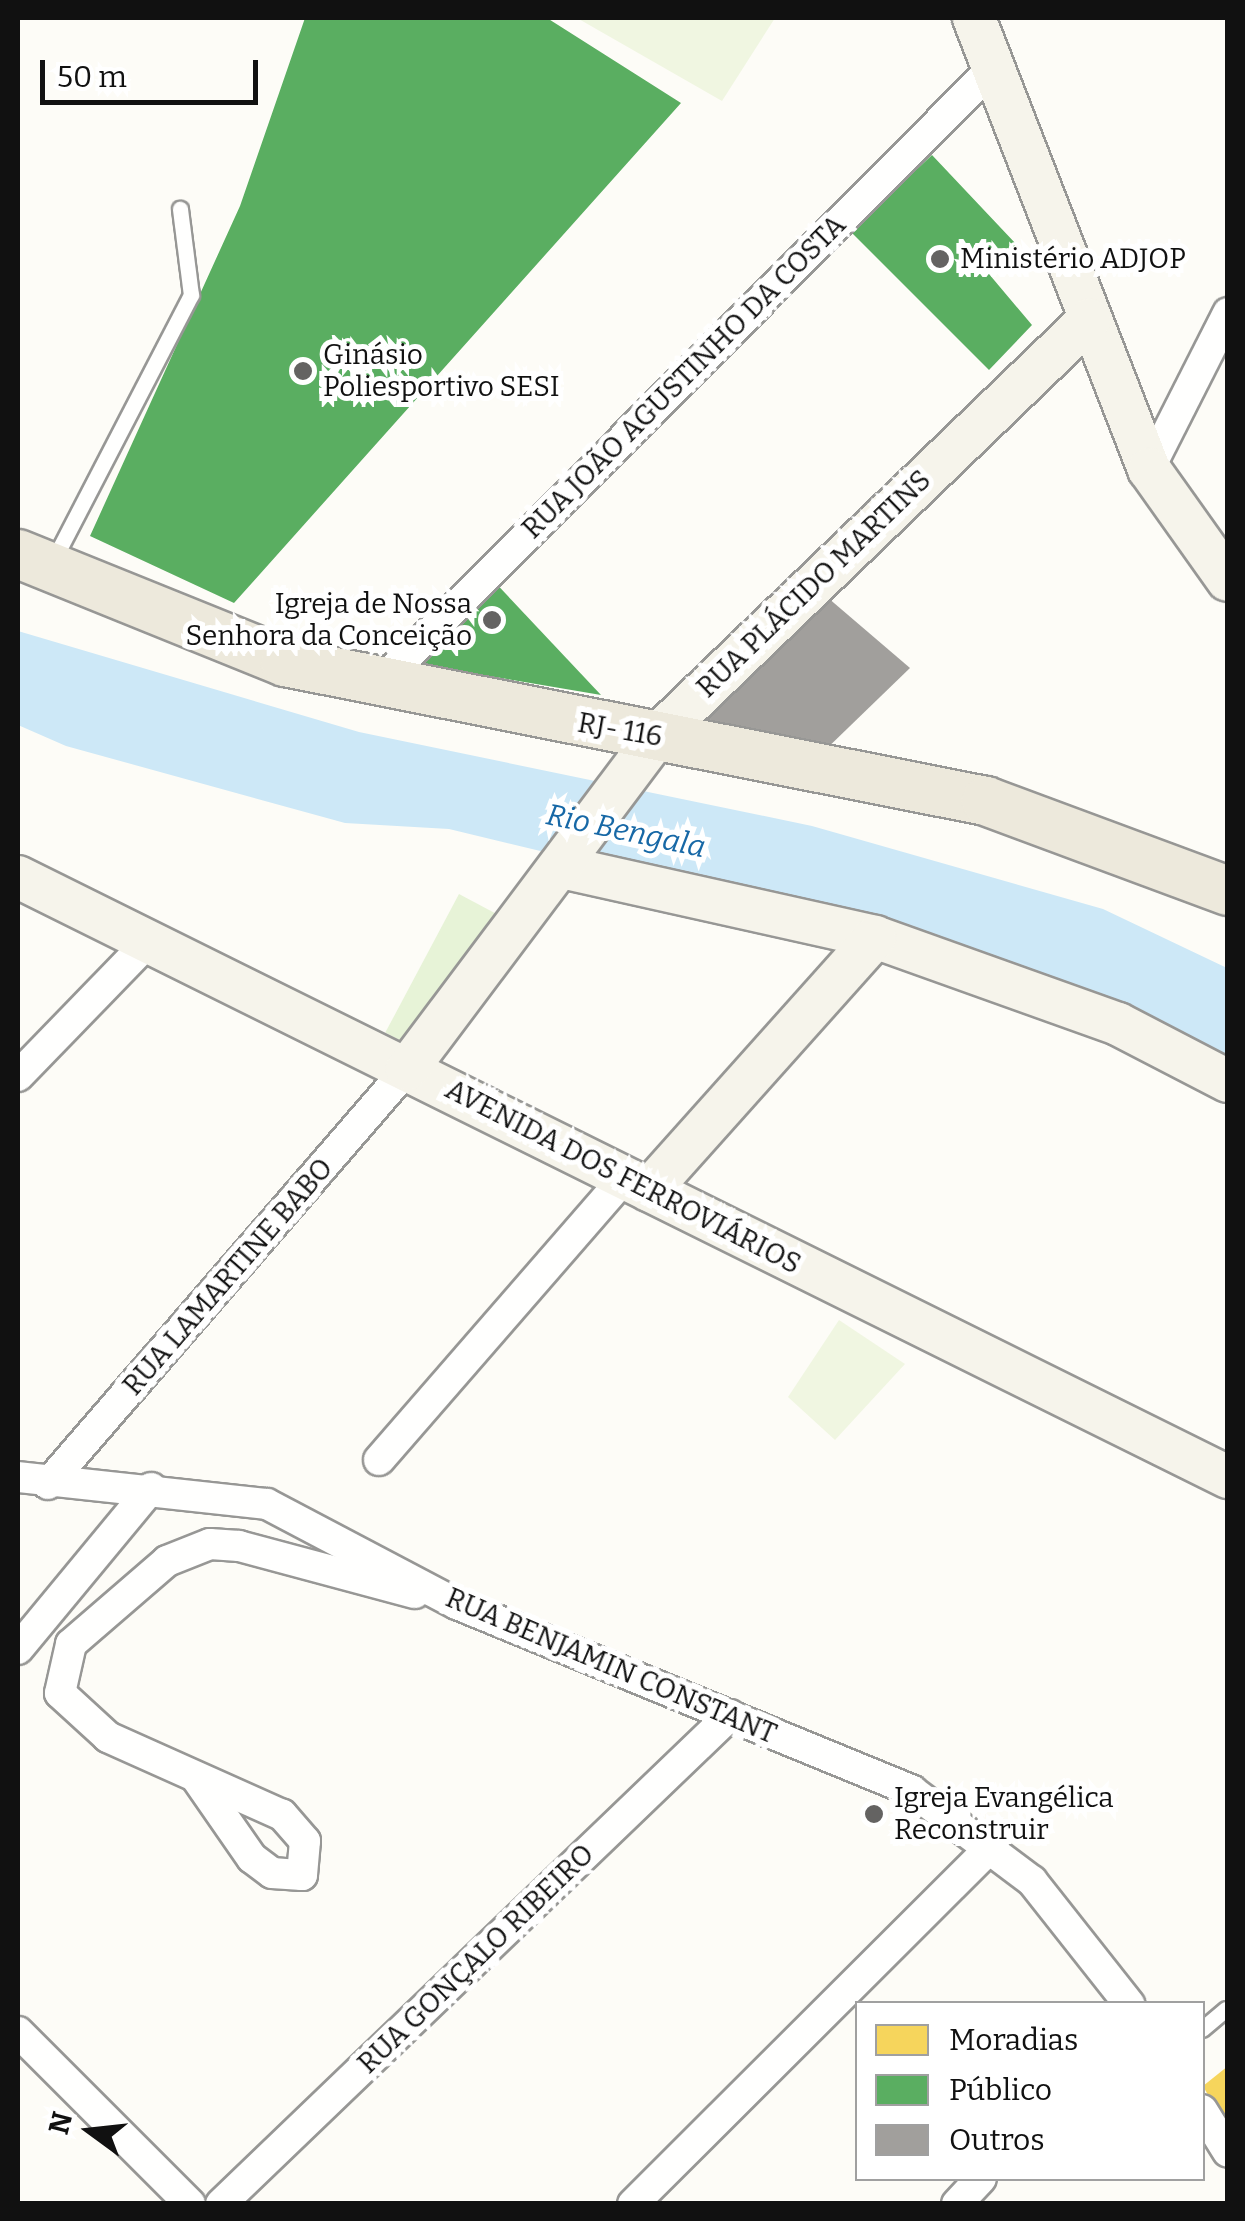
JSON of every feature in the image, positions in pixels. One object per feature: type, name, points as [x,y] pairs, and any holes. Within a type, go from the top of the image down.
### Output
[{"type":"main road","points":[[974,18],[1149,469],[1228,580]]},
{"type":"main road","name":"RUA PLÁCIDO MARTINS","points":[[408,1069],[647,748],[1088,320]]},
{"type":"main road","name":"RJ- 116","points":[[33,561],[285,662],[376,687],[647,748],[986,801],[1228,891]]},
{"type":"main road","points":[[565,863],[875,938],[1118,1024],[1228,1081]]},
{"type":"main road","name":"AVENIDA DOS FERROVIÁRIOS","points":[[18,877],[1228,1477]]},
{"type":"main road","points":[[636,1184],[875,938]]},
{"type":"street","name":"RUA JOÃO AGUSTINHO DA COSTA","points":[[376,687],[993,68]]},
{"type":"street","points":[[1149,469],[1228,313]]},
{"type":"street","points":[[18,1076],[149,941]]},
{"type":"street","name":"RUA LAMARTINE BABO","points":[[48,1484],[408,1069]]},
{"type":"street","points":[[379,1460],[636,1184]]},
{"type":"street","name":"RUA BENJAMIN CONSTANT","points":[[18,1477],[48,1484],[151,1488],[266,1504],[456,1604],[912,1791],[992,1846],[1062,1915],[1127,2001]]},
{"type":"street","points":[[18,1649],[151,1488]]},
{"type":"street","points":[[197,1779],[108,1736],[60,1693],[71,1644],[167,1561],[210,1544],[238,1546],[456,1604]]},
{"type":"street","name":"RUA GONÇALO RIBEIRO","points":[[221,2204],[730,1715]]},
{"type":"street","points":[[633,2204],[992,1846]]},
{"type":"street","points":[[18,2032],[190,2204]]},
{"type":"street","points":[[1205,2115],[1228,2152]]},
{"type":"street","points":[[957,2204],[978,2181]]},
{"type":"lane","points":[[33,561],[191,295],[180,209]]},
{"type":"lane","points":[[1205,2026],[1226,2009]]},
{"type":"green space","points":[[577,18],[775,18],[722,101]]},
{"type":"green space","points":[[459,894],[495,913],[421,1052],[385,1033]]},
{"type":"green space","points":[[839,1320],[905,1364],[835,1440],[788,1397]]},
{"type":"water","name":"Rio Bengala","points":[[18,631],[359,732],[812,826],[1103,909],[1227,968],[1227,1062],[674,883],[449,829],[345,823],[66,746],[18,725]]},
{"type":"building: Moradias","points":[[1228,2066],[1228,2131],[1205,2090],[1205,2084]]},
{"type":"building: Público","name":"Ginásio Poliesportivo SESI","points":[[305,18],[547,18],[681,103],[234,603],[90,536],[240,206]]},
{"type":"building: Público","name":"Ministério ADJOP","points":[[932,155],[1016,244],[989,274],[1032,325],[989,370],[851,232]]},
{"type":"building: Público","name":"Igreja de Nossa Senhora da Conceição","points":[[490,577],[601,695],[418,664]]},
{"type":"building: Outros","points":[[827,597],[910,668],[818,757],[722,733],[704,713]]},
{"type":"place","name":"Ministério ADJOP","points":[[940,259]]},
{"type":"place","name":"Ginásio Poliesportivo SESI","points":[[303,371]]},
{"type":"place","name":"Igreja de Nossa Senhora da Conceição","points":[[492,620]]},
{"type":"place","name":"Igreja Evangélica Reconstruir","points":[[874,1814]]}]
